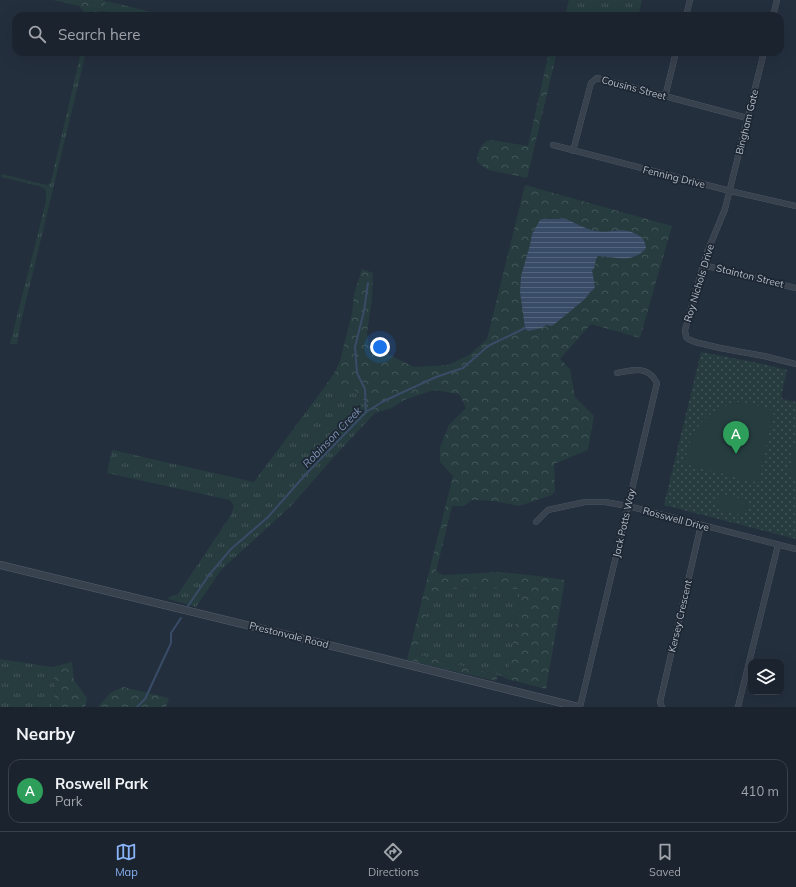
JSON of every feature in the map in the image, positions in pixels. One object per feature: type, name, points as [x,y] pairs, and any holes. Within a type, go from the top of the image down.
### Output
[{"type":"street","points":[[687,12],[690,0]]},
{"type":"street","points":[[774,12],[777,0]]},
{"type":"street","points":[[665,97],[675,56]]},
{"type":"street","name":"Bingham Gate","points":[[730,191],[763,56]]},
{"type":"street","name":"Cousins Street","points":[[573,151],[591,83],[597,78],[747,118]]},
{"type":"street","name":"Fenning Drive","points":[[553,145],[730,191],[796,206]]},
{"type":"street","name":"Roy Nichols Drive","points":[[730,191],[725,209],[703,264],[685,327],[685,334],[688,339],[695,342],[796,364]]},
{"type":"street","name":"Stainton Street","points":[[703,264],[796,288]]},
{"type":"street","name":"Jack Potts Way","points":[[579,707],[656,383],[653,376],[645,371],[636,370],[617,373]]},
{"type":"street","name":"Rosswell Drive","points":[[536,522],[548,510],[585,502],[605,502],[628,506],[796,549]]},
{"type":"street","name":"Kersey Crescent","points":[[662,707],[660,702],[701,525]]},
{"type":"street","points":[[738,707],[778,545]]},
{"type":"street","name":"Prestonvale Road","points":[[0,565],[579,707]]},
{"type":"green space","points":[[53,0],[106,1],[103,11],[99,12],[84,12],[79,6]]},
{"type":"green space","points":[[569,0],[642,0],[639,12],[566,12]]},
{"type":"green space","points":[[106,1],[151,12],[107,12],[103,11]]},
{"type":"green space","points":[[80,56],[85,56],[20,326],[17,344],[10,344],[46,201],[46,190],[39,186],[1,177],[2,174],[48,185],[51,181]]},
{"type":"green space","points":[[548,56],[556,56],[527,178],[488,170],[477,161],[479,150],[487,141],[491,140],[528,146]]},
{"type":"green space","points":[[525,185],[672,226],[640,338],[591,324],[560,359],[570,369],[575,397],[594,416],[588,450],[554,464],[555,491],[552,495],[519,506],[494,501],[472,500],[464,506],[452,506],[436,572],[444,575],[500,572],[565,580],[546,689],[507,679],[521,589],[445,589],[432,596],[415,654],[498,675],[496,681],[407,660],[453,476],[440,462],[440,447],[449,425],[466,408],[459,394],[434,390],[404,400],[392,408],[375,413],[353,388],[326,385],[335,372],[340,361],[352,313],[354,294],[362,269],[373,273],[372,299],[367,333],[369,345],[414,367],[448,365],[469,355],[487,339]]},
{"type":"green space","points":[[701,352],[787,370],[781,397],[783,399],[796,402],[796,539],[664,505]]},
{"type":"green space","points":[[326,385],[353,388],[375,413],[291,506],[221,570],[196,607],[168,599],[169,597],[178,594],[231,515],[234,506],[230,500],[107,473],[112,450],[254,482]]},
{"type":"green space","points":[[738,402],[752,404],[774,411],[759,479],[755,482],[685,464],[690,442],[700,424],[707,416],[716,410]]},
{"type":"green space","points":[[796,436],[796,477],[788,476]]},
{"type":"green space","points":[[724,494],[744,500],[748,506],[745,512],[741,515],[720,509],[717,506],[718,500],[720,496]]},
{"type":"green space","points":[[444,589],[521,589],[507,679],[498,675],[415,654],[432,596]]},
{"type":"green space","points":[[0,659],[52,667],[56,689],[51,707],[0,707]]},
{"type":"green space","points":[[72,662],[74,680],[87,698],[85,707],[51,707],[56,689],[52,667]]},
{"type":"green space","points":[[123,687],[169,698],[166,707],[98,707],[110,693]]},
{"type":"water","points":[[562,218],[587,229],[596,231],[606,232],[621,230],[631,232],[642,238],[646,248],[641,253],[630,258],[598,256],[594,269],[592,270],[595,287],[592,291],[552,326],[546,325],[542,328],[528,331],[525,328],[520,292],[521,276],[532,234],[540,220]]},
{"type":"waterway","points":[[366,412],[365,389],[357,373],[355,347],[364,311],[368,283]]},
{"type":"waterway","name":"Robinson Creek","points":[[188,606],[209,575],[231,549],[268,517],[306,474],[366,412],[382,402],[436,377],[463,368],[488,346],[525,328]]},
{"type":"waterway","name":"Robinson Creek","points":[[137,707],[145,699],[171,643],[171,633],[181,618]]},
{"type":"place","name":"Roswell Park","points":[[736,454]]}]
